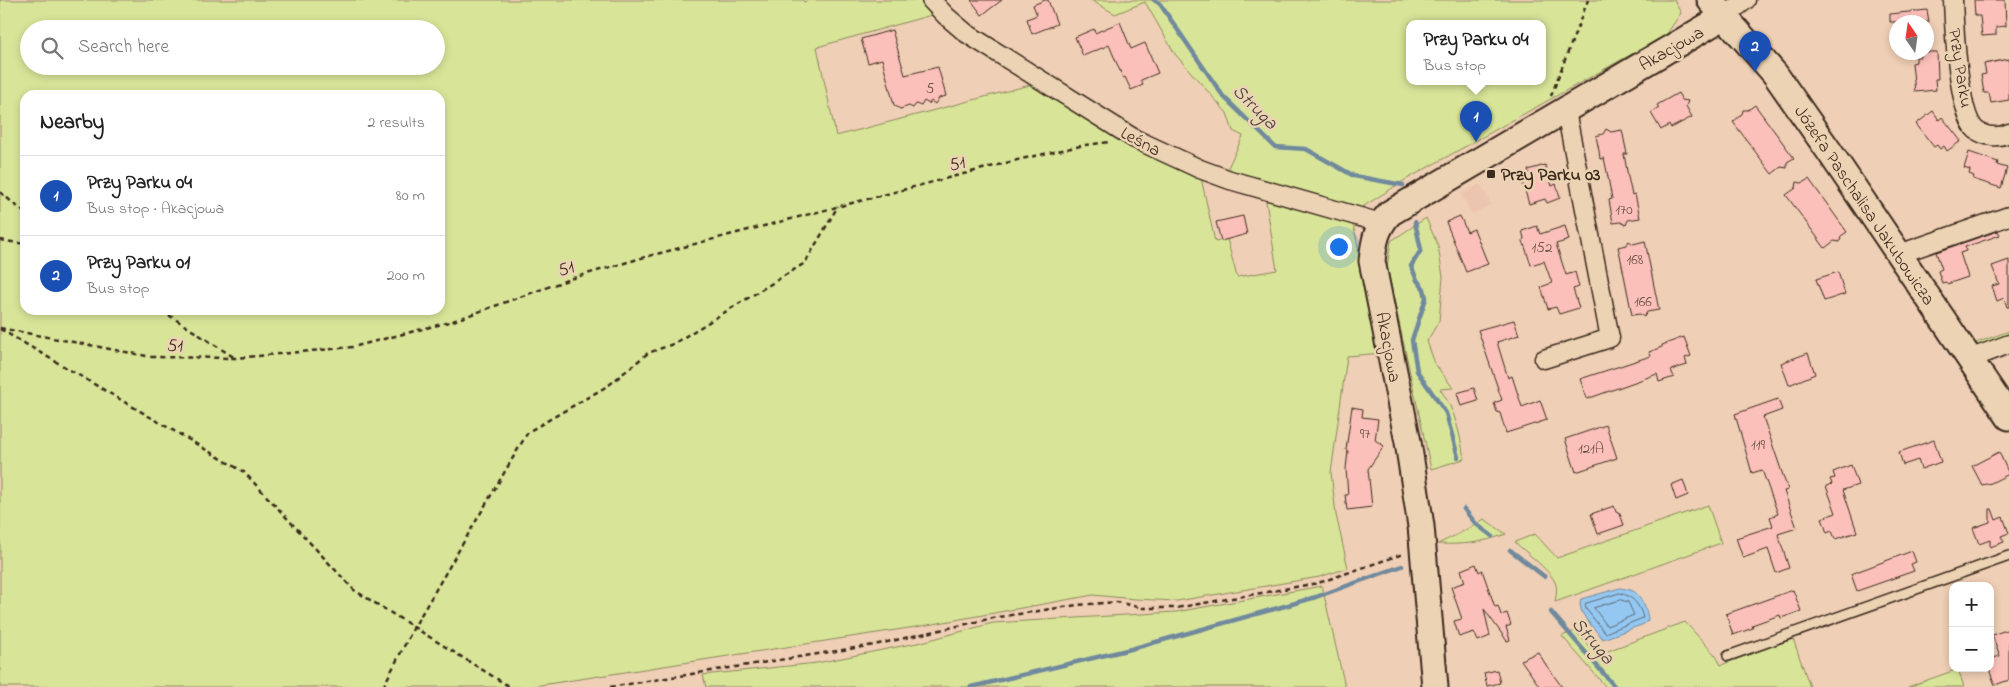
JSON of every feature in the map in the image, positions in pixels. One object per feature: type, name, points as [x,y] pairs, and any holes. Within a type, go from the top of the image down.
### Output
[{"type":"street","name":"Leśna","points":[[931,0],[966,34],[1135,139],[1200,169],[1230,180],[1381,223]]},
{"type":"street","points":[[1718,8],[1746,0]]},
{"type":"street","name":"Przy Parku","points":[[1952,0],[1962,97],[1971,122],[1975,129],[1984,135],[1993,136],[2009,133]]},
{"type":"street","name":"Akacjowa","points":[[1435,687],[1424,549],[1408,442],[1372,261],[1374,240],[1381,223],[1390,213],[1560,114],[1718,8]]},
{"type":"street","name":"Józefa Paschalisa Jakubowicza","points":[[1718,8],[1775,74],[2009,417]]},
{"type":"street","points":[[1544,359],[1610,338],[1560,114]]},
{"type":"street","points":[[1899,254],[2009,216]]},
{"type":"street","points":[[1969,358],[2009,344]]},
{"type":"lane","points":[[1728,656],[2009,556]]},
{"type":"path","points":[[1560,114],[1548,105],[1588,0]]},
{"type":"path","name":"51","points":[[0,328],[152,357],[236,358],[353,347],[454,321],[573,278],[645,257],[1066,149],[1135,139]]},
{"type":"path","points":[[0,192],[20,209]]},
{"type":"path","points":[[382,687],[414,627],[528,432],[609,384],[648,353],[673,344],[805,264],[838,206]]},
{"type":"path","points":[[0,240],[20,243]]},
{"type":"path","points":[[169,315],[236,358]]},
{"type":"path","points":[[0,328],[244,472],[354,590],[510,687]]},
{"type":"path","points":[[610,687],[874,645],[993,618],[1077,604],[1117,602],[1142,608],[1176,608],[1318,583],[1414,550],[1424,549]]},
{"type":"shaded area","points":[[1480,184],[1491,204],[1472,214],[1461,194]]},
{"type":"green space","points":[[0,0],[803,0],[804,2],[809,0],[921,0],[935,14],[817,47],[836,136],[1034,84],[1200,173],[1215,242],[1227,239],[1237,277],[1277,270],[1265,195],[1353,224],[1382,353],[1347,356],[1331,473],[1336,515],[1348,568],[1319,577],[1177,601],[1093,595],[922,626],[528,687],[0,687]]},
{"type":"green space","points":[[1091,0],[1674,0],[1681,13],[1666,35],[1405,180],[1356,211],[1273,183],[1225,174],[1243,136],[1233,131],[1227,113],[1175,54],[1145,2],[1115,14]]},
{"type":"green space","points":[[1426,218],[1438,246],[1443,277],[1439,321],[1427,341],[1435,364],[1453,388],[1440,389],[1450,405],[1456,422],[1464,459],[1431,469],[1387,267],[1391,241]]},
{"type":"green space","points":[[2009,331],[2009,337],[1980,347],[1976,343]]},
{"type":"green space","points":[[1708,505],[1721,543],[1555,602],[1556,587],[1552,577],[1515,542],[1535,534],[1557,558]]},
{"type":"green space","points":[[1484,519],[1506,534],[1472,543],[1438,544],[1470,528]]},
{"type":"green space","points":[[1322,586],[1345,687],[706,687],[703,675],[817,663],[922,642],[993,623],[1176,612]]},
{"type":"green space","points":[[1685,622],[1716,656],[1721,665],[1793,639],[1810,687],[1606,687],[1562,636],[1575,631],[1597,655]]},
{"type":"green space","points":[[1950,672],[1959,672],[1964,687],[1908,687]]},
{"type":"water","points":[[1620,588],[1633,591],[1639,596],[1648,620],[1644,624],[1603,639],[1591,626],[1581,610],[1581,599]]},
{"type":"building","points":[[971,0],[1002,0],[982,15]]},
{"type":"building","points":[[1048,0],[1057,24],[1032,34],[1027,19],[1037,15],[1033,5]]},
{"type":"building","points":[[1974,0],[2005,0],[2006,26],[1996,27],[1996,35],[1982,36],[1980,16],[1975,16]]},
{"type":"building","points":[[1927,10],[1928,15],[1890,15]]},
{"type":"building","points":[[1120,22],[1131,49],[1145,43],[1158,73],[1141,80],[1143,85],[1131,90],[1125,77],[1123,78],[1109,45],[1083,56],[1075,37],[1094,29],[1095,33]]},
{"type":"building","points":[[892,30],[905,75],[938,67],[946,96],[939,98],[935,104],[931,101],[929,104],[924,101],[921,106],[916,104],[913,108],[909,106],[900,109],[894,105],[882,59],[868,63],[861,39]]},
{"type":"building","points":[[1934,52],[1937,52],[1938,79],[1935,79],[1936,90],[1915,92],[1912,63],[1916,62],[1916,60],[1934,60]]},
{"type":"building","points":[[2009,59],[2009,100],[1991,103],[1989,93],[1984,93],[1981,75],[1986,74],[1984,64]]},
{"type":"building","points":[[1678,93],[1682,100],[1688,101],[1686,106],[1692,117],[1671,128],[1669,125],[1661,130],[1651,113],[1659,108],[1657,105]]},
{"type":"building","points":[[1755,105],[1794,158],[1787,162],[1787,168],[1781,167],[1772,174],[1733,122],[1742,114],[1743,110],[1748,110]]},
{"type":"building","points":[[1933,111],[1939,120],[1942,117],[1961,141],[1947,151],[1944,146],[1940,149],[1937,145],[1934,147],[1916,124]]},
{"type":"building","points":[[1606,129],[1611,132],[1622,130],[1627,154],[1624,154],[1628,177],[1632,195],[1635,194],[1640,218],[1628,220],[1626,225],[1621,222],[1613,223],[1609,200],[1612,199],[1607,172],[1604,158],[1600,159],[1596,136],[1603,134]]},
{"type":"building","points":[[1969,152],[1998,162],[1997,165],[2007,168],[2001,188],[1973,179],[1974,176],[1969,174],[1970,170],[1964,168]]},
{"type":"building","points":[[1545,165],[1552,186],[1556,184],[1560,198],[1547,203],[1545,199],[1529,204],[1522,181],[1531,178],[1528,170]]},
{"type":"building","points":[[1809,179],[1847,232],[1841,236],[1840,242],[1834,241],[1825,248],[1786,195],[1796,188],[1797,182],[1802,183]]},
{"type":"building","points":[[1243,216],[1247,234],[1221,241],[1216,222]]},
{"type":"building","points":[[1460,216],[1467,232],[1474,229],[1488,264],[1466,272],[1446,222]]},
{"type":"building","points":[[1537,226],[1540,234],[1565,226],[1569,240],[1556,244],[1566,275],[1575,272],[1579,287],[1573,289],[1579,308],[1559,314],[1556,307],[1548,309],[1541,287],[1552,283],[1544,261],[1531,265],[1523,241],[1522,231]]},
{"type":"building","points":[[1998,231],[2000,235],[1965,247],[1966,251],[1960,253],[1968,277],[1947,284],[1946,282],[1942,283],[1938,271],[1942,269],[1936,252]]},
{"type":"building","points":[[1629,241],[1633,244],[1645,241],[1659,310],[1647,312],[1644,317],[1640,314],[1632,315],[1618,247],[1626,245]]},
{"type":"building","points":[[2009,260],[2009,307],[2007,307],[2004,298],[1997,301],[1992,286],[1999,284],[1992,266]]},
{"type":"building","points":[[1838,272],[1845,294],[1824,301],[1816,279]]},
{"type":"building","points":[[1514,320],[1519,335],[1497,342],[1508,378],[1512,376],[1522,407],[1540,400],[1547,420],[1506,433],[1500,413],[1497,412],[1494,403],[1502,400],[1478,330]]},
{"type":"building","points":[[1684,337],[1691,356],[1685,358],[1687,365],[1671,370],[1674,377],[1659,382],[1657,374],[1587,399],[1580,379],[1651,356],[1649,352]]},
{"type":"building","points":[[1808,353],[1815,374],[1789,385],[1781,363]]},
{"type":"building","points":[[1474,388],[1478,401],[1461,406],[1457,393]]},
{"type":"building","points":[[1778,399],[1782,410],[1763,417],[1788,490],[1784,491],[1797,528],[1778,534],[1789,568],[1776,573],[1768,549],[1743,558],[1736,538],[1773,526],[1770,517],[1778,514],[1762,470],[1752,473],[1735,414]]},
{"type":"building","points":[[1352,407],[1363,409],[1362,417],[1378,419],[1375,440],[1384,446],[1368,469],[1372,507],[1347,510],[1345,495],[1348,495],[1346,469],[1348,451],[1346,450]]},
{"type":"building","points":[[1606,425],[1617,458],[1576,472],[1565,439]]},
{"type":"building","points":[[1934,440],[1941,462],[1921,469],[1918,460],[1903,465],[1899,452]]},
{"type":"building","points":[[1999,452],[2009,474],[1991,483],[1982,485],[1972,466]]},
{"type":"building","points":[[1851,465],[1858,485],[1843,490],[1857,532],[1835,539],[1832,531],[1827,533],[1822,518],[1836,513],[1826,486],[1832,484],[1830,479],[1835,478],[1833,472]]},
{"type":"building","points":[[1683,480],[1688,495],[1676,500],[1671,485]]},
{"type":"building","points":[[1614,506],[1616,512],[1620,514],[1624,525],[1598,534],[1591,514]]},
{"type":"building","points":[[1990,509],[1992,509],[1996,520],[2003,517],[2009,533],[2001,536],[2004,542],[1990,547],[1990,540],[1979,544],[1973,528],[1990,522]]},
{"type":"building","points":[[1912,551],[1916,562],[1911,564],[1914,571],[1857,591],[1851,574]]},
{"type":"building","points":[[1476,564],[1479,572],[1482,570],[1495,607],[1498,606],[1501,615],[1507,613],[1511,625],[1506,627],[1510,640],[1507,641],[1484,609],[1490,636],[1478,641],[1474,632],[1459,637],[1454,621],[1462,619],[1451,587],[1465,582],[1461,570]]},
{"type":"building","points":[[1793,590],[1801,611],[1781,618],[1780,615],[1752,625],[1753,628],[1733,635],[1726,614]]},
{"type":"building","points":[[2009,629],[2009,680],[1995,685],[1990,672],[1994,672],[1994,658],[2000,656],[1994,640],[1994,634]]},
{"type":"building","points":[[1538,652],[1562,687],[1540,687],[1521,660]]},
{"type":"building","points":[[1497,670],[1500,683],[1487,686],[1484,673]]},
{"type":"waterway","name":"Struga","points":[[1154,0],[1160,4],[1223,96],[1275,147],[1306,149],[1354,176],[1403,185]]},
{"type":"waterway","name":"Struga","points":[[1415,222],[1421,250],[1411,266],[1417,280],[1424,289],[1426,298],[1412,340],[1417,371],[1446,413],[1458,457]]},
{"type":"waterway","name":"Struga","points":[[1464,509],[1476,524],[1492,536]]},
{"type":"waterway","name":"Struga","points":[[1510,550],[1545,577]]},
{"type":"waterway","points":[[971,687],[1131,649],[1278,608],[1316,597],[1402,566]]},
{"type":"waterway","name":"Struga","points":[[1551,612],[1615,687]]},
{"type":"place","name":"Przy Parku 01","points":[[1755,72]]},
{"type":"place","name":"Przy Parku 04","points":[[1476,142]]},
{"type":"place","name":"Przy Parku 03","points":[[1491,174]]}]
